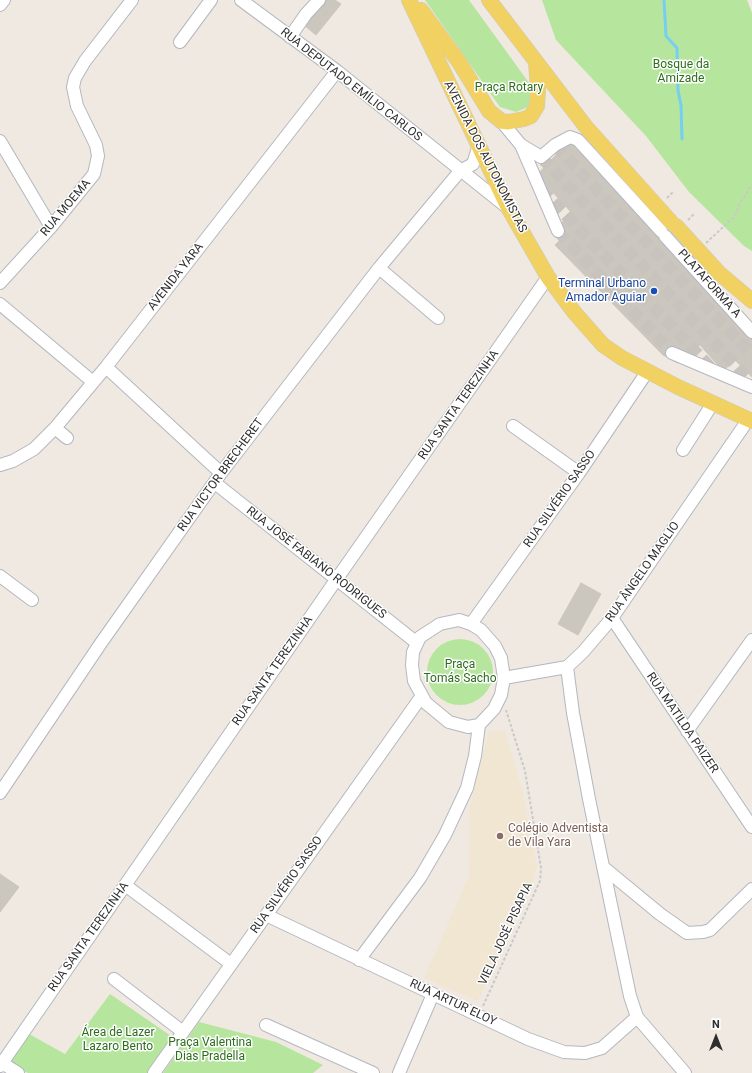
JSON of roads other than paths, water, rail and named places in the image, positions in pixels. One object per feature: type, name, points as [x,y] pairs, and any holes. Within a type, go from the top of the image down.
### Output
[{"type":"main road","name":"AVENIDA DOS AUTONOMISTAS","points":[[409,0],[478,148],[509,209],[548,277],[574,312],[604,345],[622,358],[646,372],[750,421]]},
{"type":"main road","points":[[413,0],[459,62],[489,111],[501,121],[508,122],[524,120],[531,116],[537,106],[538,89],[536,61]]},
{"type":"main road","points":[[489,0],[586,127],[668,229],[697,250],[719,273],[752,301]]},
{"type":"street","points":[[0,5],[4,0]]},
{"type":"street","name":"RUA MOEMA","points":[[0,283],[51,227],[88,183],[98,164],[96,145],[77,106],[73,87],[75,78],[85,61],[132,0]]},
{"type":"street","points":[[180,42],[211,0]]},
{"type":"street","name":"RUA DEPUTADO EMÍLIO CARLOS","points":[[241,0],[337,71],[460,172],[509,209]]},
{"type":"street","points":[[290,37],[306,14],[319,0]]},
{"type":"street","name":"AVENIDA YARA","points":[[0,465],[13,461],[34,449],[55,428],[106,367],[337,71]]},
{"type":"street","points":[[501,121],[521,145],[558,231]]},
{"type":"street","name":"PLATAFORMA A","points":[[521,145],[541,157],[555,145],[570,137],[578,140],[668,229],[752,332]]},
{"type":"street","points":[[0,141],[51,227]]},
{"type":"street","points":[[460,172],[473,164],[478,148]]},
{"type":"street","name":"RUA VICTOR BRECHERET","points":[[0,793],[101,643],[218,478],[379,268],[460,172]]},
{"type":"street","points":[[379,268],[438,318]]},
{"type":"street","name":"RUA SANTA TEREZINHA","points":[[1,1065],[336,580],[548,277]]},
{"type":"street","points":[[0,304],[93,382]]},
{"type":"street","points":[[672,353],[752,387]]},
{"type":"street","name":"RUA JOSÉ FABIANO RODRIGUES","points":[[106,367],[218,478],[336,580],[417,643]]},
{"type":"street","name":"RUA SILVÉRIO SASSO","points":[[471,624],[579,473],[646,372]]},
{"type":"street","points":[[683,450],[712,403]]},
{"type":"street","name":"RUA ÂNGELO MAGLIO","points":[[567,667],[583,652],[612,618],[750,421]]},
{"type":"street","points":[[513,426],[579,473]]},
{"type":"street","points":[[55,428],[68,438]]},
{"type":"street","points":[[0,576],[32,600]]},
{"type":"street","name":"RUA MATILDA PAIZER","points":[[612,618],[752,827]]},
{"type":"street","points":[[459,620],[471,624],[481,630],[495,646],[501,658],[504,678],[501,695],[486,719],[479,725],[460,727],[449,722],[436,712],[421,697],[414,681],[412,665],[417,643],[425,633],[440,624],[459,620]]},
{"type":"street","points":[[687,731],[752,640]]},
{"type":"street","points":[[504,678],[567,667],[574,720],[602,867],[630,996],[637,1017],[677,1070]]},
{"type":"street","name":"RUA SILVÉRIO SASSO","points":[[154,1073],[421,697]]},
{"type":"street","points":[[359,960],[416,884],[445,835],[467,788],[475,756],[479,725]]},
{"type":"street","points":[[602,867],[660,914],[687,933],[710,930],[752,889]]},
{"type":"street","points":[[125,885],[231,964]]},
{"type":"street","name":"RUA ARTUR ELOY","points":[[266,915],[528,1039],[564,1052],[585,1053],[602,1048],[637,1017]]},
{"type":"street","points":[[114,979],[184,1032]]},
{"type":"street","points":[[399,1073],[433,994]]},
{"type":"street","points":[[266,1026],[373,1073]]},
{"type":"street","points":[[1,1065],[18,1073]]},
{"type":"waterway","points":[[664,0],[666,36],[677,48],[678,91],[681,105],[682,139]]},
{"type":"tunnel","points":[[555,145],[752,355]]},
{"type":"tunnel","points":[[541,157],[752,383]]},
{"type":"tunnel","points":[[541,189],[713,370]]},
{"type":"tunnel","points":[[558,231],[672,353]]},
{"type":"place","name":"Terminal Urbano Amador Aguiar","points":[[654,291]]},
{"type":"place","name":"Colégio Adventista de Vila Yara","points":[[500,836]]},
{"type":"park label","name":"Bosque da Amizade","points":[[681,72]]},
{"type":"park label","name":"Praça Rotary","points":[[509,88]]},
{"type":"park label","name":"Praça Tomás Sacho","points":[[460,672]]},
{"type":"park label","name":"Área de Lazer Lazaro Bento","points":[[118,1040]]},
{"type":"park label","name":"Praça Valentina Dias Pradella","points":[[210,1050]]}]
